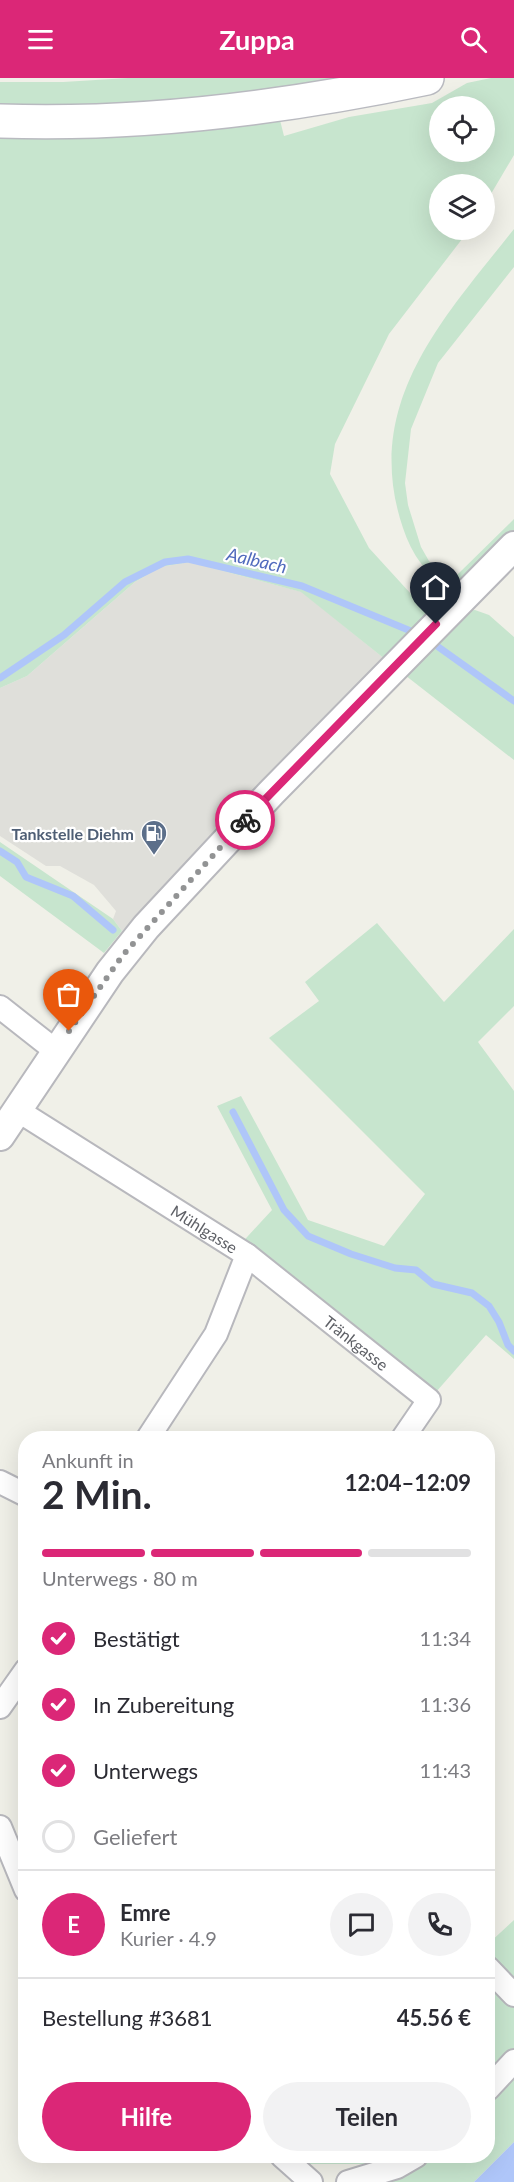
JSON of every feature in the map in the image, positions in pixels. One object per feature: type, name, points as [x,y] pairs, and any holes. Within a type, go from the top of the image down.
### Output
[{"type":"main road","points":[[0,121],[106,119],[215,111],[367,90],[428,78]]},
{"type":"street","points":[[0,1136],[123,955],[176,893],[514,546]]},
{"type":"street","points":[[0,1007],[56,1051]]},
{"type":"street","name":"Mühlgasse","points":[[17,1110],[247,1255],[216,1334],[153,1431]]},
{"type":"street","name":"Tränkgasse","points":[[247,1255],[429,1400],[408,1431]]},
{"type":"street","points":[[0,1482],[18,1491]]},
{"type":"street","points":[[0,1707],[18,1681]]},
{"type":"street","points":[[0,1827],[18,1871]]},
{"type":"street","points":[[495,1975],[514,1995]]},
{"type":"street","points":[[495,2081],[514,2061]]},
{"type":"street","points":[[290,2163],[311,2182]]},
{"type":"street","points":[[348,2182],[404,2163]]},
{"type":"shaded area","points":[[190,562],[302,592],[386,660],[122,931],[113,919],[116,911],[94,885],[60,866],[46,866],[0,836],[0,688],[27,676],[135,582],[160,567]]},
{"type":"green space","points":[[128,78],[344,78],[258,91],[173,100],[0,107],[0,82],[63,82]]},
{"type":"green space","points":[[491,78],[514,78],[514,155],[495,187],[495,174],[429,174],[429,240],[461,240],[389,334],[335,444],[330,474],[369,548],[432,617],[386,660],[301,592],[190,562],[160,567],[135,582],[27,676],[0,688],[0,132],[279,116],[284,136],[349,117],[429,104],[429,162],[495,162],[495,96],[444,96],[467,83]]},
{"type":"green space","points":[[514,229],[514,267],[438,363],[411,429],[405,483],[408,505],[421,547],[429,561],[440,573],[450,578],[458,574],[514,519],[514,531],[470,575],[454,586],[435,577],[421,564],[407,538],[393,483],[393,442],[401,403],[416,366],[437,330],[461,296]]},
{"type":"green space","points":[[475,610],[489,615],[514,637],[514,760],[401,672],[465,611]]},
{"type":"green space","points":[[0,842],[113,919],[122,931],[104,953],[0,876]]},
{"type":"green space","points":[[377,923],[444,1002],[514,929],[514,1006],[478,1042],[514,1091],[514,1359],[486,1335],[429,1400],[237,1248],[272,1210],[217,1106],[241,1096],[308,1220],[384,1246],[425,1194],[269,1038],[319,1001],[305,982]]},
{"type":"green space","points":[[514,1920],[514,2142],[495,2161],[495,1938]]},
{"type":"green space","points":[[493,2163],[474,2182],[372,2182],[371,2164],[291,2164]]},
{"type":"water","points":[[514,2142],[514,2182],[474,2182],[495,2163]]},
{"type":"waterway","name":"Aalbach","points":[[0,678],[64,635],[125,582],[165,562],[188,559],[302,586],[418,634]]},
{"type":"waterway","name":"Aalbach","points":[[430,641],[514,701]]},
{"type":"waterway","points":[[0,851],[17,862],[26,877],[73,896],[113,930]]},
{"type":"waterway","points":[[233,1112],[284,1210],[308,1236],[351,1254],[395,1268],[416,1270],[433,1284],[472,1293],[489,1306],[499,1322],[508,1345],[514,1351]]},
{"type":"way so far","points":[[69,1031],[123,955],[245,820]]},
{"type":"place","name":"Tankstelle Diehm","points":[[154,856]]},
{"type":"route","points":[[245,820],[436,624]]}]
